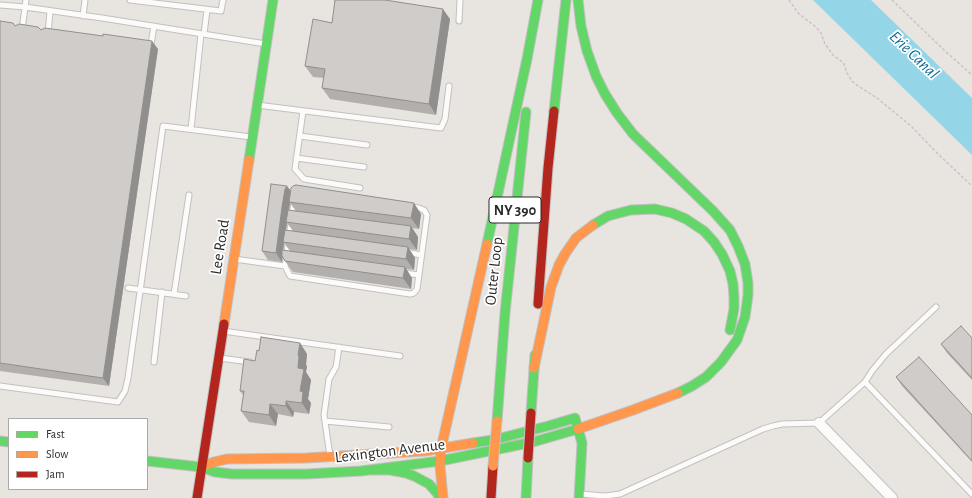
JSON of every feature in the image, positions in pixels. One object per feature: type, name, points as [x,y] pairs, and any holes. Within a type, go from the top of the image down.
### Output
[{"type":"main road","name":"Lee Road","points":[[197,498],[273,0]]},
{"type":"main road","name":"Outer Loop","points":[[491,498],[505,313],[538,0]]},
{"type":"main road","points":[[441,498],[441,449],[524,73],[538,0]]},
{"type":"main road","name":"NY 390","points":[[526,498],[548,168],[566,0]]},
{"type":"main road","name":"Lexington Avenue","points":[[148,461],[201,467],[220,473],[246,475],[306,474],[371,470],[481,454],[517,446],[578,429],[674,395],[706,377],[721,362],[737,340],[745,317],[748,282],[738,246],[730,230],[713,211],[640,141],[625,124],[609,101],[596,76],[589,58],[581,26],[578,0]]},
{"type":"main road","points":[[534,368],[542,322],[551,287],[559,265],[576,238],[591,226],[608,216],[631,210],[655,209],[686,219],[700,228],[717,246],[728,266],[732,280],[734,293],[734,313],[731,326],[725,340],[714,357],[697,373],[680,383],[649,394]]},
{"type":"main road","name":"Lexington Avenue","points":[[201,467],[227,459],[330,457],[407,453],[441,449],[519,434],[579,417],[578,429]]},
{"type":"main road","points":[[578,429],[582,448],[579,496]]},
{"type":"main road","points":[[371,470],[390,470],[410,474],[429,484],[441,498]]},
{"type":"street","points":[[819,423],[892,498]]},
{"type":"lane","points":[[22,30],[26,0]]},
{"type":"lane","points":[[83,16],[85,0]]},
{"type":"lane","points":[[130,0],[221,11],[223,0]]},
{"type":"lane","points":[[459,21],[460,0]]},
{"type":"lane","points":[[0,6],[25,7],[266,44]]},
{"type":"lane","points":[[191,129],[207,10]]},
{"type":"lane","points":[[48,34],[50,11]]},
{"type":"lane","points":[[151,44],[154,26]]},
{"type":"lane","points":[[257,104],[441,128],[445,119],[449,86]]},
{"type":"lane","points":[[304,111],[294,169],[304,180],[360,188]]},
{"type":"lane","points":[[0,386],[118,402],[125,391],[128,378],[163,126],[252,137]]},
{"type":"lane","points":[[300,136],[367,145]]},
{"type":"lane","points":[[296,158],[364,167]]},
{"type":"lane","points":[[174,294],[189,195]]},
{"type":"lane","points":[[295,198],[285,266],[290,276],[410,294],[417,290],[427,215],[424,210],[419,208],[403,206]]},
{"type":"lane","points":[[292,216],[300,217]]},
{"type":"lane","points":[[416,233],[424,234]]},
{"type":"lane","points":[[289,236],[297,237]]},
{"type":"lane","points":[[398,251],[421,255]]},
{"type":"lane","points":[[286,256],[294,257]]},
{"type":"lane","points":[[233,259],[285,266]]},
{"type":"lane","points":[[395,272],[419,276]]},
{"type":"lane","points":[[128,288],[186,296]]},
{"type":"lane","points":[[154,362],[162,292]]},
{"type":"lane","points":[[579,496],[605,496],[620,494],[773,426],[782,424],[819,423],[865,382],[872,370],[886,354],[936,307]]},
{"type":"lane","points":[[222,331],[400,356]]},
{"type":"lane","points":[[262,336],[262,343]]},
{"type":"lane","points":[[330,457],[324,415],[329,379],[336,367],[339,347]]},
{"type":"lane","points":[[218,358],[255,363]]},
{"type":"lane","points":[[865,382],[972,494]]},
{"type":"lane","points":[[325,421],[389,427]]},
{"type":"path","points":[[789,0],[799,14],[822,33],[828,50],[844,64],[847,73],[855,84],[882,101],[911,126],[972,186]]},
{"type":"path","points":[[892,0],[972,75]]},
{"type":"water","name":"Erie Canal","points":[[813,0],[871,0],[972,98],[972,155]]},
{"type":"building","points":[[335,0],[385,0],[443,9],[429,104],[322,88],[325,69],[305,66],[313,19],[332,23]]},
{"type":"building","points":[[0,21],[13,23],[15,26],[19,24],[38,27],[41,30],[45,28],[152,41],[103,378],[0,363]]},
{"type":"building","points":[[271,184],[287,186],[285,189],[282,207],[276,253],[262,251]]},
{"type":"building","points":[[296,185],[414,203],[411,218],[289,202],[291,188]]},
{"type":"building","points":[[288,210],[411,226],[409,239],[286,222]]},
{"type":"building","points":[[285,230],[408,247],[406,259],[283,242]]},
{"type":"building","points":[[282,250],[405,267],[403,278],[285,261],[282,256]]},
{"type":"building","points":[[961,326],[972,338],[972,378],[941,344]]},
{"type":"building","points":[[261,337],[300,343],[298,368],[304,369],[300,391],[303,392],[302,403],[286,401],[286,406],[270,404],[269,415],[241,411],[244,391],[240,391],[244,359],[255,361],[257,350],[259,351]]},
{"type":"building","points":[[919,357],[972,415],[972,461],[896,377]]},
{"type":"traffic: fast","points":[[249,160],[273,0]]},
{"type":"traffic: fast","points":[[487,244],[527,59],[538,0]]},
{"type":"traffic: fast","points":[[554,111],[566,0]]},
{"type":"traffic: fast","points":[[578,0],[581,26],[587,51],[596,76],[617,113],[633,134],[713,211],[730,230],[745,264],[748,295],[745,317],[737,340],[721,362],[706,377],[678,393]]},
{"type":"traffic: fast","points":[[497,421],[505,313],[526,112]]},
{"type":"traffic: fast","points":[[593,225],[608,216],[631,210],[655,209],[672,213],[686,219],[704,231],[722,254],[730,271],[734,297],[734,309],[730,330]]},
{"type":"traffic: fast","points":[[531,413],[535,355]]},
{"type":"traffic: fast","points":[[473,443],[493,440],[575,418],[582,443],[579,498]]},
{"type":"traffic: fast","points":[[148,461],[201,467],[215,472],[232,474],[306,474],[361,471],[440,461],[533,442],[578,429]]},
{"type":"traffic: fast","points":[[0,441],[8,442]]},
{"type":"traffic: fast","points":[[526,498],[528,458]]},
{"type":"traffic: fast","points":[[371,470],[390,470],[414,476],[429,484],[440,498]]},
{"type":"traffic: slow","points":[[224,324],[249,160]]},
{"type":"traffic: slow","points":[[534,368],[551,287],[559,265],[576,238],[593,225]]},
{"type":"traffic: slow","points":[[443,498],[440,466],[441,449],[487,244]]},
{"type":"traffic: slow","points":[[578,429],[678,393]]},
{"type":"traffic: slow","points":[[493,466],[497,421]]},
{"type":"traffic: slow","points":[[201,467],[227,459],[306,458],[425,451],[473,443]]},
{"type":"traffic: jam","points":[[538,304],[548,168],[554,111]]},
{"type":"traffic: jam","points":[[197,498],[224,324]]},
{"type":"traffic: jam","points":[[528,458],[531,413]]},
{"type":"traffic: jam","points":[[491,498],[493,466]]}]
